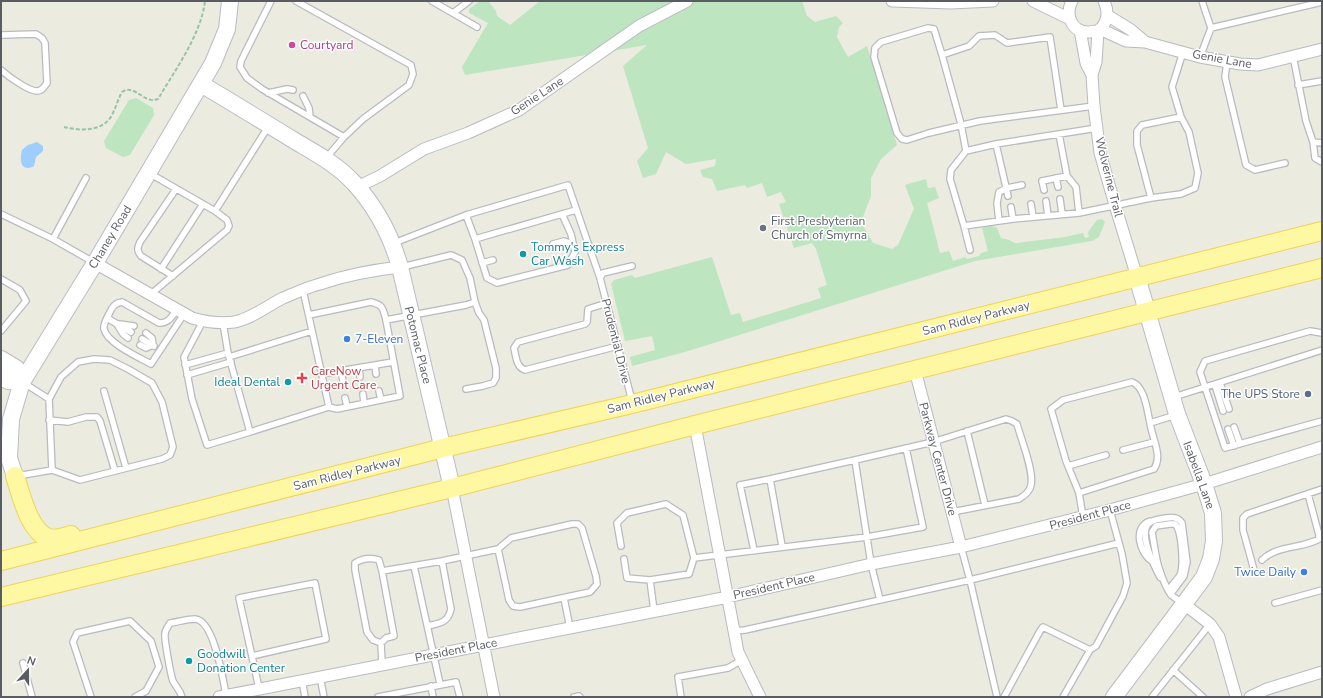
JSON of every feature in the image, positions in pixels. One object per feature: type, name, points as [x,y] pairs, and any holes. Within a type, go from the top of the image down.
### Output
[{"type":"main road","name":"Sam Ridley Parkway","points":[[1,561],[443,448],[632,404],[1322,231]]},
{"type":"main road","points":[[1,597],[452,488],[695,425],[1322,268]]},
{"type":"main road","points":[[15,476],[34,527],[41,534],[49,538],[57,538],[151,515],[212,507]]},
{"type":"street","name":"Chaney Road","points":[[15,476],[9,458],[10,419],[22,382],[214,63],[227,29],[230,1]]},
{"type":"street","name":"Genie Lane","points":[[357,187],[380,176],[424,149],[468,133],[519,110],[639,26],[687,1]]},
{"type":"street","points":[[892,1],[951,3],[993,1]]},
{"type":"street","points":[[1033,1],[1070,19]]},
{"type":"street","points":[[1072,1],[1069,8],[1072,24],[1080,30],[1087,32],[1099,30],[1108,16],[1104,1]]},
{"type":"street","name":"Genie Lane","points":[[1108,16],[1131,30],[1145,42]]},
{"type":"street","name":"Wolverine Trail","points":[[1080,30],[1086,63],[1092,74]]},
{"type":"street","name":"Genie Lane","points":[[1099,30],[1126,41],[1145,42],[1200,57],[1249,66],[1322,49]]},
{"type":"street","name":"Wolverine Trail","points":[[1099,30],[1096,62],[1092,74],[1094,106],[1100,153],[1137,277]]},
{"type":"street","name":"Potomac Place","points":[[201,84],[325,159],[353,182],[370,203],[385,226],[400,267],[443,448],[494,697]]},
{"type":"street","points":[[95,263],[192,318],[203,321],[223,323],[236,321],[253,315],[284,298],[319,284],[376,270],[400,267]]},
{"type":"street","name":"Isabella Lane","points":[[1114,697],[1204,576],[1211,559],[1214,541],[1213,513],[1204,484],[1177,414],[1137,277]]},
{"type":"street","points":[[1,359],[16,368],[22,382],[8,381],[1,377]]},
{"type":"street","name":"Parkway Center Drive","points":[[915,370],[961,547]]},
{"type":"street","points":[[695,425],[738,652],[760,697]]},
{"type":"street","name":"President Place","points":[[223,696],[728,597],[871,564],[961,547],[1110,510],[1204,484],[1322,447]]},
{"type":"street","points":[[1184,604],[1210,624],[1219,637],[1236,697]]},
{"type":"street","points":[[1250,697],[1267,689],[1322,672]]},
{"type":"lane","points":[[271,1],[241,61],[240,67],[246,78],[268,93],[344,137]]},
{"type":"lane","points":[[296,1],[411,65],[413,74],[409,85],[363,119],[344,137],[325,159]]},
{"type":"lane","points":[[432,1],[477,27]]},
{"type":"lane","points":[[454,13],[468,1]]},
{"type":"lane","points":[[1200,57],[1211,28],[1202,1]]},
{"type":"lane","points":[[1211,28],[1322,2]]},
{"type":"lane","points":[[966,151],[961,124],[934,29],[928,28],[881,42],[875,48],[874,57],[897,133],[902,139],[907,140],[961,124],[1094,106]]},
{"type":"lane","points":[[1,35],[36,34],[42,38],[45,43],[47,83],[44,88],[38,91],[32,90],[8,76],[1,70]]},
{"type":"lane","points":[[942,55],[969,46],[979,36],[994,36],[1007,43],[1050,37],[1061,110]]},
{"type":"lane","points":[[964,226],[1013,219],[1080,213],[1151,198],[1181,194],[1195,188],[1198,173],[1189,132],[1181,117],[1172,87],[1183,52]]},
{"type":"lane","points":[[1293,56],[1306,121],[1313,142],[1315,158],[1322,162]]},
{"type":"lane","points":[[1227,62],[1225,77],[1246,164],[1255,170],[1285,163]]},
{"type":"lane","points":[[1298,85],[1322,82]]},
{"type":"lane","points":[[268,93],[287,89],[293,90]]},
{"type":"lane","points":[[303,96],[309,108],[310,117]]},
{"type":"lane","points":[[1151,198],[1137,144],[1137,131],[1142,125],[1181,117]]},
{"type":"lane","points":[[215,211],[269,125]]},
{"type":"lane","points":[[970,250],[950,180],[951,170],[966,151],[996,144],[1097,128]]},
{"type":"lane","points":[[1059,134],[1067,176],[1076,187],[1080,213]]},
{"type":"lane","points":[[1313,142],[1322,143]]},
{"type":"lane","points":[[996,144],[1008,196]]},
{"type":"lane","points":[[148,173],[215,211],[229,222],[227,230],[150,295]]},
{"type":"lane","points":[[1044,190],[1042,181],[1067,176]]},
{"type":"lane","points":[[53,240],[86,178]]},
{"type":"lane","points":[[1056,178],[1058,187]]},
{"type":"lane","name":"Prudential Drive","points":[[466,215],[568,185],[600,278],[632,404]]},
{"type":"lane","points":[[999,221],[997,203],[999,192],[1007,188],[1022,185]]},
{"type":"lane","points":[[172,276],[141,256],[137,249],[140,242],[176,189]]},
{"type":"lane","points":[[1060,199],[1062,214]]},
{"type":"lane","points":[[1046,201],[1048,216]]},
{"type":"lane","points":[[161,269],[203,204]]},
{"type":"lane","points":[[1031,204],[1033,217]]},
{"type":"lane","points":[[1011,207],[1013,219]]},
{"type":"lane","points":[[475,239],[576,210]]},
{"type":"lane","points":[[1,214],[95,263]]},
{"type":"lane","points":[[392,244],[466,215],[487,278],[497,283],[568,265],[575,252],[571,234],[562,214]]},
{"type":"lane","points":[[553,244],[564,241],[573,244]]},
{"type":"lane","points":[[400,267],[451,255],[462,260],[470,278],[475,302],[484,320],[496,368],[496,378],[493,383],[466,389]]},
{"type":"lane","points":[[482,262],[493,260]]},
{"type":"lane","points":[[600,278],[603,273],[632,266]]},
{"type":"lane","points":[[1,278],[20,290],[26,301],[2,329]]},
{"type":"lane","points":[[303,290],[329,407]]},
{"type":"lane","points":[[122,302],[159,323],[164,324],[180,312],[151,364],[111,340],[104,330],[107,318],[117,303],[122,302]]},
{"type":"lane","points":[[203,321],[184,357],[192,399],[207,445],[329,407],[336,409],[400,396],[384,310],[379,304],[371,302],[309,315]]},
{"type":"lane","points":[[386,320],[466,306],[475,302]]},
{"type":"lane","points":[[607,303],[588,309],[587,322],[585,324],[518,342],[514,348],[518,366],[520,369],[525,370],[618,346]]},
{"type":"lane","points":[[107,318],[130,335]]},
{"type":"lane","points":[[223,323],[230,357],[250,432]]},
{"type":"lane","points":[[117,324],[134,326]]},
{"type":"lane","points":[[187,375],[230,357],[312,331]]},
{"type":"lane","points":[[1322,333],[1310,331],[1205,361],[1200,372],[1224,448],[1322,420]]},
{"type":"lane","points":[[146,333],[152,338],[152,345]]},
{"type":"lane","points":[[141,342],[152,345],[160,350]]},
{"type":"lane","points":[[1172,398],[1322,350]]},
{"type":"lane","points":[[185,365],[230,357]]},
{"type":"lane","points":[[15,476],[52,470],[80,480],[162,459],[170,455],[173,447],[162,402],[152,383],[110,360],[94,359],[78,362],[61,377],[49,399],[52,470]]},
{"type":"lane","points":[[322,374],[393,362]]},
{"type":"lane","points":[[375,365],[376,374]]},
{"type":"lane","points":[[359,368],[360,377]]},
{"type":"lane","points":[[341,371],[343,381]]},
{"type":"lane","points":[[22,382],[49,399]]},
{"type":"lane","points":[[1079,493],[1154,469],[1157,465],[1158,457],[1142,390],[1136,384],[1132,382],[1063,400],[1052,409],[1068,466],[1079,493],[1083,517]]},
{"type":"lane","points":[[1218,384],[1226,410]]},
{"type":"lane","points":[[104,391],[126,468]]},
{"type":"lane","points":[[379,391],[381,400]]},
{"type":"lane","points":[[363,394],[364,403]]},
{"type":"lane","points":[[345,398],[347,406]]},
{"type":"lane","points":[[1150,422],[1177,414]]},
{"type":"lane","points":[[49,420],[68,422],[86,417],[97,417],[100,422],[115,471]]},
{"type":"lane","points":[[754,550],[740,485],[933,442],[1006,419],[1017,424],[1031,472],[1031,486],[1026,495],[1019,499],[952,512]]},
{"type":"lane","points":[[1231,428],[1237,445]]},
{"type":"lane","points":[[967,431],[985,506]]},
{"type":"lane","points":[[1123,450],[1154,442]]},
{"type":"lane","points":[[694,558],[782,546],[867,537],[923,527],[906,448]]},
{"type":"lane","points":[[1068,466],[1106,455]]},
{"type":"lane","points":[[855,460],[871,564],[880,600]]},
{"type":"lane","points":[[770,479],[782,546]]},
{"type":"lane","points":[[1254,570],[1243,530],[1243,518],[1246,514],[1322,489]]},
{"type":"lane","points":[[1262,560],[1267,555],[1319,539],[1320,535],[1308,494]]},
{"type":"lane","points":[[621,546],[617,523],[627,513],[666,504],[683,515],[694,558],[689,574],[650,580],[627,578],[624,559]]},
{"type":"lane","points":[[1063,697],[1090,650],[1096,646],[1123,596],[1127,583],[1119,543],[1110,510]]},
{"type":"lane","points":[[1170,594],[1184,576],[1187,562],[1182,523],[1174,517],[1154,520],[1148,525],[1146,531],[1148,549],[1153,562],[1170,594],[1184,604]]},
{"type":"lane","points":[[382,571],[442,561],[498,549],[511,538],[572,524],[578,524],[582,528],[597,584],[590,592],[520,607],[513,606],[508,600],[498,549]]},
{"type":"lane","points":[[1160,576],[1154,551],[1152,530],[1156,526],[1175,524],[1178,529],[1183,560],[1180,574],[1170,588],[1170,594]]},
{"type":"lane","points":[[734,631],[745,630],[970,580],[1119,543]]},
{"type":"lane","points":[[961,547],[997,697]]},
{"type":"lane","points":[[381,644],[373,640],[367,632],[355,570],[355,564],[361,560],[373,558],[379,560],[382,571],[394,636],[386,638],[381,644],[382,664]]},
{"type":"lane","points":[[428,626],[441,623],[449,617],[452,609],[442,561]]},
{"type":"lane","points":[[414,566],[440,684]]},
{"type":"lane","points":[[650,580],[654,611]]},
{"type":"lane","points":[[252,656],[326,639],[314,583],[239,598],[252,656],[260,688]]},
{"type":"lane","points":[[1275,603],[1322,590]]},
{"type":"lane","points":[[564,598],[570,628]]},
{"type":"lane","points":[[182,697],[180,690],[174,682],[171,674],[164,636],[170,623],[196,619],[204,623],[214,644],[223,696]]},
{"type":"lane","points":[[91,697],[74,642],[77,633],[130,621],[151,641],[159,667],[146,691],[135,697]]},
{"type":"lane","points":[[1152,697],[1210,624]]},
{"type":"lane","points":[[1004,697],[1043,627],[1090,650]]},
{"type":"lane","points":[[681,697],[678,678],[728,668],[742,660]]},
{"type":"lane","points":[[23,663],[32,697]]},
{"type":"lane","points":[[1174,670],[1203,697]]},
{"type":"lane","points":[[320,676],[324,697]]},
{"type":"lane","points":[[302,680],[305,697]]},
{"type":"lane","points":[[378,697],[456,682],[460,697]]},
{"type":"lane","points":[[431,686],[433,697]]},
{"type":"lane","points":[[574,697],[580,697]]},
{"type":"path","points":[[64,127],[77,130],[87,130],[108,120],[125,89],[133,90],[147,100],[158,100],[201,22],[205,1]]},
{"type":"green space","points":[[480,1],[490,1],[489,2],[496,11],[497,16],[510,25],[540,1],[802,1],[807,16],[815,22],[836,16],[843,23],[839,27],[837,37],[848,57],[867,46],[897,145],[881,159],[871,178],[871,196],[861,222],[873,243],[892,249],[898,245],[914,209],[905,185],[926,179],[928,188],[935,187],[939,198],[927,203],[940,253],[949,251],[953,261],[965,257],[967,259],[979,256],[981,253],[988,251],[982,228],[991,225],[997,228],[1001,238],[1015,243],[1065,237],[1083,233],[1085,238],[1089,237],[1088,232],[1097,220],[1102,219],[1105,222],[1099,237],[1092,241],[975,261],[685,352],[632,366],[630,357],[655,350],[652,336],[625,341],[611,284],[614,280],[632,275],[635,278],[712,257],[731,315],[740,313],[743,322],[821,298],[818,288],[827,285],[816,249],[812,243],[794,248],[779,204],[786,202],[781,192],[767,197],[762,183],[747,188],[745,185],[717,191],[712,179],[703,177],[700,170],[715,166],[716,159],[686,164],[666,152],[656,174],[643,178],[637,161],[648,148],[623,66],[647,45],[465,75],[462,67],[488,23],[469,13],[469,9]]},
{"type":"green space","points":[[136,98],[153,108],[154,115],[130,155],[123,157],[106,148],[104,141],[129,100]]},
{"type":"water","points":[[37,142],[43,146],[43,151],[36,157],[34,166],[26,168],[21,161],[22,150],[28,145]]},
{"type":"place","name":"Courtyard","points":[[292,45]]},
{"type":"place","name":"First Presbyterian Church of Smyrna","points":[[763,228]]},
{"type":"place","name":"Tommy's Express Car Wash","points":[[523,254]]},
{"type":"place","name":"7-Eleven","points":[[347,339]]},
{"type":"place","name":"CareNow Urgent Care","points":[[302,378]]},
{"type":"place","name":"Ideal Dental","points":[[288,382]]},
{"type":"place","name":"The UPS Store","points":[[1308,394]]},
{"type":"place","name":"Twice Daily","points":[[1304,572]]},
{"type":"place","name":"Goodwill Donation Center","points":[[189,661]]}]
